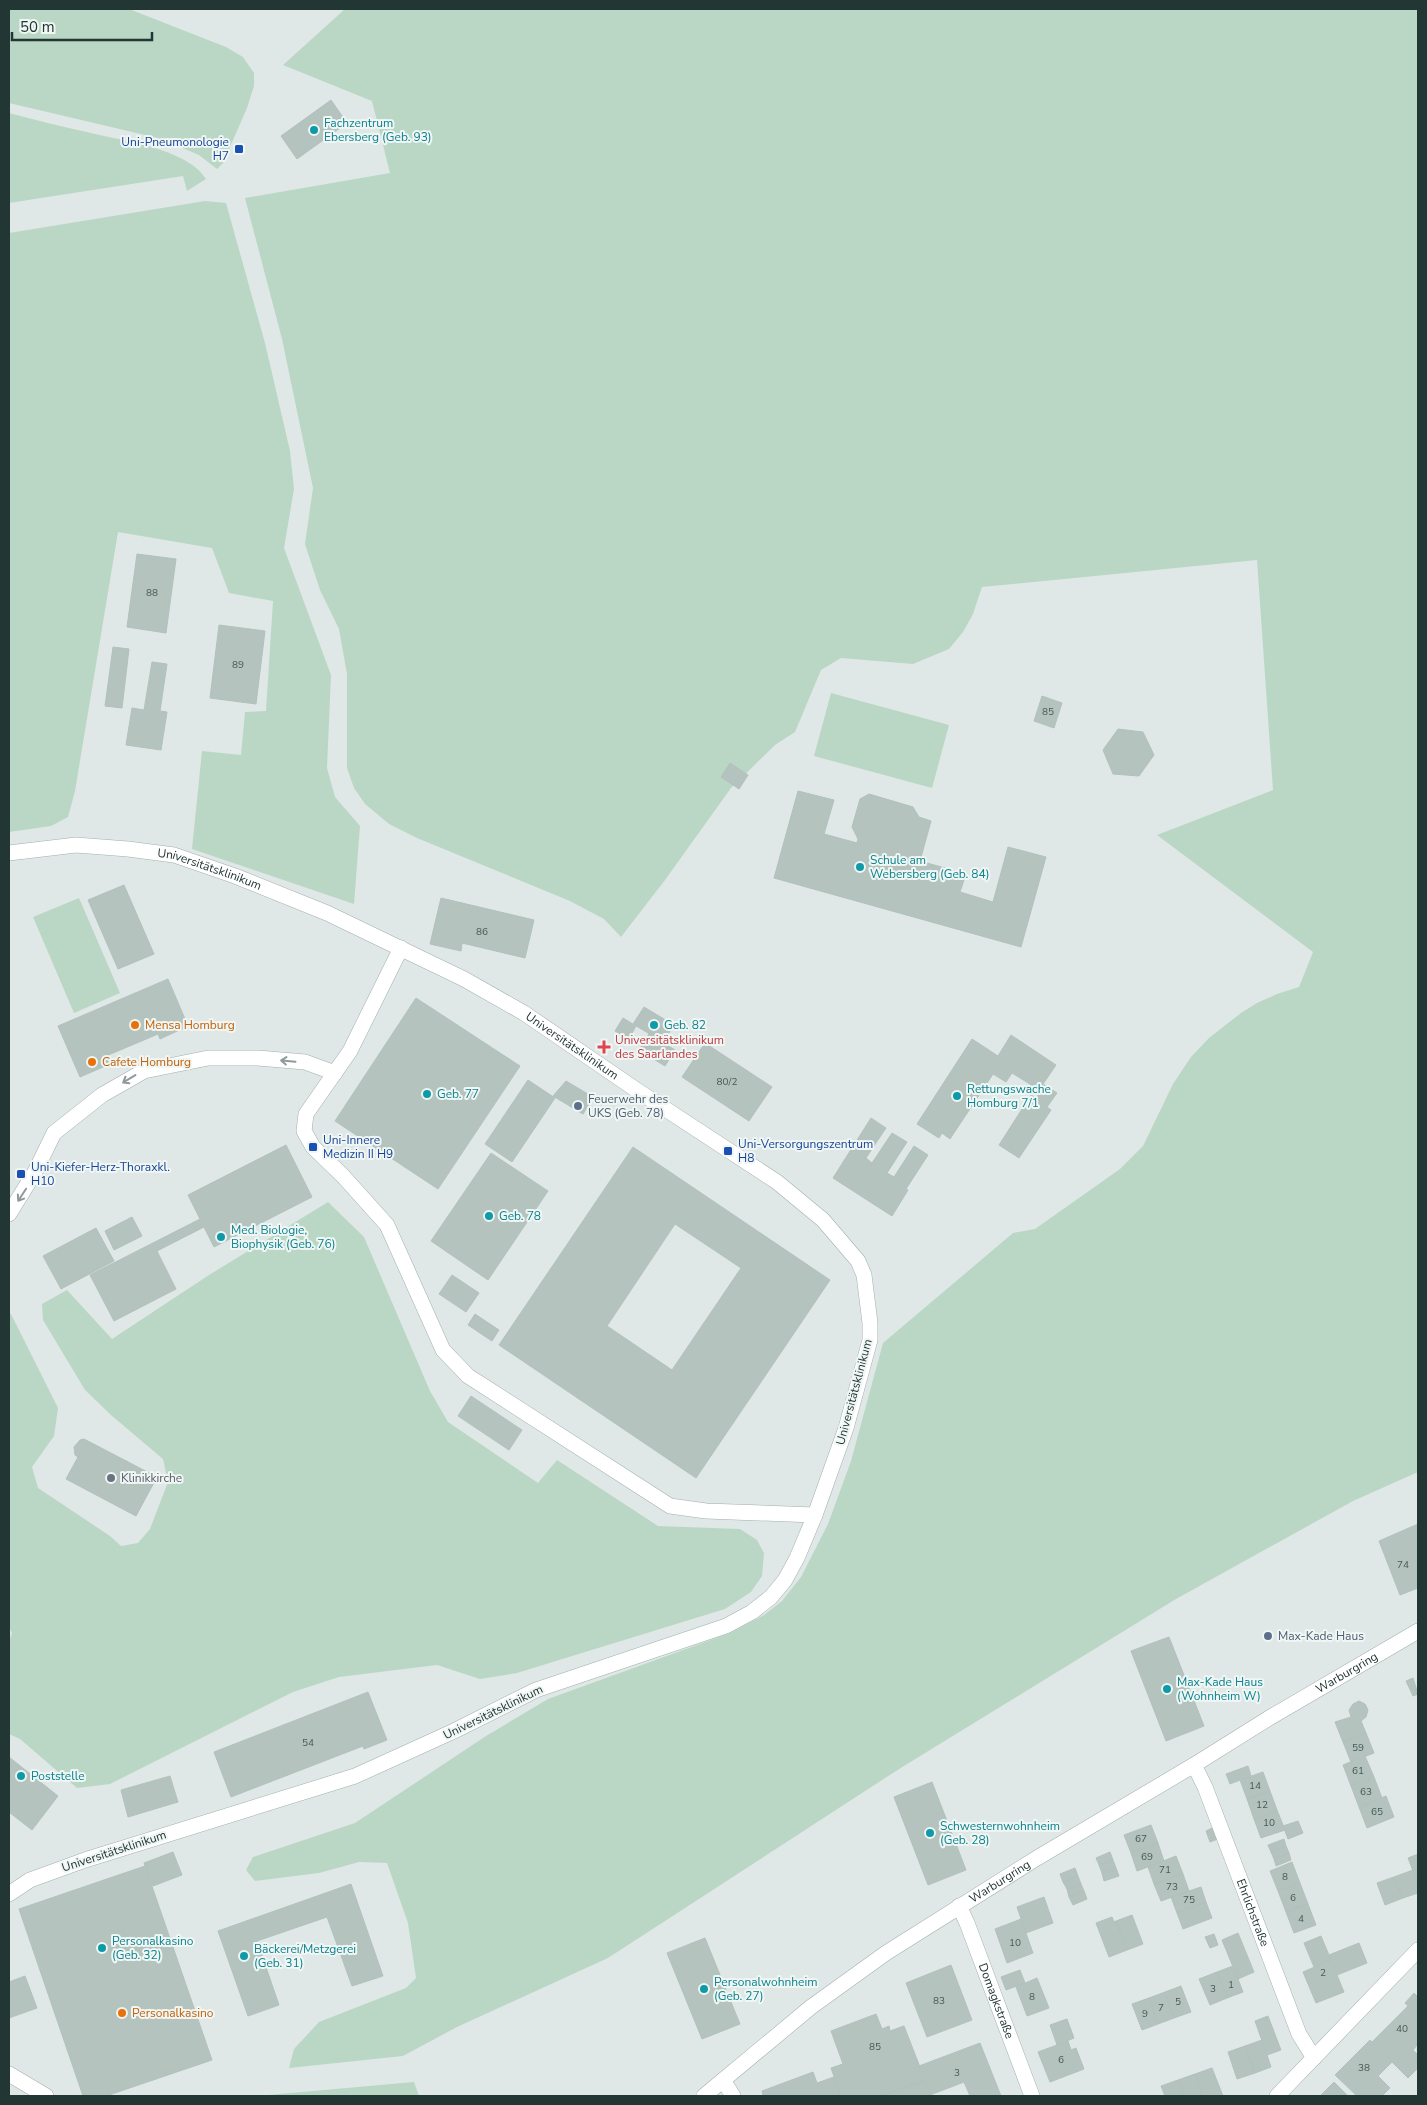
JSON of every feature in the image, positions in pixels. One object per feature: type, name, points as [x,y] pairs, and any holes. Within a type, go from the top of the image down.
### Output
[{"type":"street","name":"Universitätsklinikum","points":[[9,853],[76,846],[128,849],[174,855],[236,876],[327,913],[464,979],[524,1013],[777,1182],[823,1220],[858,1261],[864,1275],[868,1296],[870,1340],[846,1428],[815,1515],[797,1558],[785,1580],[772,1597],[752,1612],[726,1626],[536,1690],[454,1731],[355,1776],[85,1860],[30,1880],[9,1894]]},
{"type":"street","points":[[401,948],[350,1051],[306,1114],[304,1131],[312,1147],[343,1176],[386,1226],[443,1350],[468,1376],[670,1506],[706,1511],[815,1515]]},
{"type":"street","points":[[9,1214],[35,1172],[54,1133],[102,1095],[144,1071],[208,1058],[258,1058],[306,1062],[335,1073]]},
{"type":"street","name":"Warburgring","points":[[704,2096],[811,2007],[886,1953],[959,1906],[1194,1766],[1269,1718],[1418,1631]]},
{"type":"street","name":"Ehrlichstraße","points":[[1194,1766],[1205,1788],[1299,2034],[1314,2058]]},
{"type":"street","name":"Domagkstraße","points":[[959,1906],[1032,2096]]},
{"type":"street","points":[[1277,2096],[1418,1950]]},
{"type":"street","points":[[9,2074],[46,2096]]},
{"type":"street","points":[[723,2080],[733,2096]]},
{"type":"green space","points":[[9,9],[129,9],[226,47],[243,57],[254,73],[254,86],[247,108],[223,163],[217,169],[199,155],[162,139],[9,103]]},
{"type":"green space","points":[[345,9],[1418,9],[1418,1472],[1353,1501],[1176,1599],[899,1769],[608,1958],[457,2027],[403,2056],[289,2068],[294,2049],[319,2022],[406,1988],[416,1978],[408,1923],[387,1863],[359,1862],[319,1873],[255,1881],[246,1870],[253,1857],[355,1823],[486,1736],[548,1699],[730,1633],[764,1615],[782,1601],[801,1577],[828,1524],[851,1461],[883,1343],[1013,1233],[1035,1229],[1120,1169],[1143,1146],[1173,1084],[1191,1057],[1209,1038],[1241,1013],[1277,994],[1299,987],[1313,952],[1157,835],[1273,790],[1257,560],[982,587],[973,614],[963,632],[949,649],[913,664],[841,658],[821,670],[795,732],[775,745],[731,788],[665,880],[621,937],[604,919],[570,901],[417,838],[389,824],[365,804],[354,788],[347,768],[347,674],[339,629],[320,590],[305,544],[313,488],[282,339],[245,198],[390,173],[372,101],[283,65]]},
{"type":"green space","points":[[9,113],[137,143],[170,153],[185,160],[206,179],[187,191],[183,176],[9,203]]},
{"type":"green space","points":[[205,201],[226,203],[265,343],[290,451],[294,489],[284,548],[331,675],[327,768],[335,797],[360,826],[354,904],[192,849],[202,751],[241,755],[245,712],[266,711],[273,601],[229,593],[212,548],[118,532],[75,791],[68,817],[51,826],[9,832],[9,233]]},
{"type":"green space","points":[[831,693],[949,725],[932,788],[814,756]]},
{"type":"green space","points":[[79,898],[120,993],[74,1013],[33,917]]},
{"type":"green space","points":[[328,1202],[364,1237],[430,1391],[448,1422],[538,1483],[557,1460],[658,1526],[740,1529],[757,1540],[764,1553],[762,1576],[751,1592],[725,1609],[517,1673],[480,1679],[437,1665],[339,1677],[293,1692],[110,1784],[77,1788],[20,1739],[9,1734],[9,1643],[12,1633],[9,1627],[9,1314],[11,1314],[58,1408],[54,1436],[32,1467],[38,1488],[110,1536],[121,1546],[138,1543],[150,1529],[168,1482],[163,1459],[85,1390],[43,1320],[42,1304],[67,1290],[112,1339],[209,1275]]},
{"type":"green space","points":[[414,2082],[419,2096],[257,2096]]},
{"type":"building","name":"Fachzentrum Ebersberg (Geb. 93)","points":[[331,100],[347,123],[297,159],[281,136]]},
{"type":"building","points":[[137,554],[176,559],[166,633],[127,627]]},
{"type":"building","points":[[219,625],[265,631],[256,704],[210,698]]},
{"type":"building","points":[[113,647],[129,649],[122,708],[105,706]]},
{"type":"building","points":[[152,662],[167,664],[160,711],[167,712],[161,750],[126,745],[132,708],[144,710]]},
{"type":"building","points":[[1042,696],[1062,703],[1054,728],[1034,721]]},
{"type":"building","points":[[1118,729],[1143,732],[1154,755],[1139,776],[1113,774],[1103,750]]},
{"type":"building","points":[[730,763],[748,775],[739,789],[721,777]]},
{"type":"building","name":"Schule am Webersberg (Geb. 84)","points":[[798,791],[834,800],[824,834],[857,843],[858,839],[852,827],[860,799],[869,794],[913,807],[919,817],[931,821],[920,861],[966,874],[960,892],[993,902],[1008,847],[1046,857],[1021,947],[774,878]]},
{"type":"building","points":[[124,885],[154,954],[118,969],[88,900]]},
{"type":"building","points":[[441,898],[534,920],[525,958],[462,943],[461,951],[430,944]]},
{"type":"building","points":[[168,979],[188,1026],[160,1039],[158,1034],[106,1056],[110,1064],[80,1077],[58,1026]]},
{"type":"building","name":"Geb. 77","points":[[416,998],[520,1066],[438,1189],[335,1121]]},
{"type":"building","name":"Geb. 82","points":[[644,1007],[674,1025],[663,1042],[633,1024]]},
{"type":"building","points":[[623,1018],[636,1026],[629,1039],[615,1031]]},
{"type":"building","points":[[649,1034],[675,1050],[665,1066],[639,1050]]},
{"type":"building","name":"Rettungswache Homburg 7/1","points":[[1011,1035],[1056,1065],[1043,1084],[1057,1093],[1047,1107],[1051,1110],[1019,1158],[999,1145],[1031,1095],[1036,1098],[1041,1091],[1012,1073],[1006,1082],[993,1074],[950,1139],[942,1133],[939,1138],[917,1124],[972,1039],[998,1056]]},
{"type":"building","points":[[705,1043],[772,1087],[749,1121],[682,1077]]},
{"type":"building","points":[[528,1080],[555,1098],[512,1162],[485,1144]]},
{"type":"building","name":"Feuerwehr des UKS (Geb. 78)","points":[[566,1081],[593,1097],[583,1114],[553,1096]]},
{"type":"building","points":[[871,1118],[886,1128],[866,1158],[872,1163],[892,1133],[907,1142],[887,1173],[894,1177],[914,1146],[928,1155],[906,1189],[908,1190],[892,1216],[833,1178]]},
{"type":"building","name":"Med. Biologie, Biophysik (Geb. 76)","points":[[286,1145],[312,1197],[214,1247],[204,1227],[157,1251],[176,1289],[114,1321],[90,1275],[200,1219],[188,1195]]},
{"type":"building","points":[[633,1147],[830,1280],[696,1478],[499,1345]],"holes":[[[675,1224],[741,1268],[672,1370],[607,1326]]]},
{"type":"building","name":"Geb. 78","points":[[491,1153],[548,1191],[488,1280],[431,1241]]},
{"type":"building","points":[[132,1217],[142,1236],[114,1250],[105,1231]]},
{"type":"building","points":[[96,1228],[114,1261],[61,1289],[43,1256]]},
{"type":"building","points":[[452,1275],[479,1293],[466,1312],[439,1294]]},
{"type":"building","points":[[475,1314],[499,1330],[492,1341],[468,1325]]},
{"type":"building","points":[[471,1396],[522,1430],[509,1450],[458,1416]]},
{"type":"building","name":"Klinikkirche","points":[[84,1439],[157,1477],[136,1516],[66,1479],[78,1457],[75,1455],[74,1447],[80,1440]]},
{"type":"building","points":[[1418,1524],[1418,1588],[1400,1595],[1379,1541]]},
{"type":"building","name":"Max-Kade Haus (Wohnheim W)","points":[[1169,1637],[1204,1726],[1166,1741],[1131,1651]]},
{"type":"building","points":[[1413,1678],[1418,1694],[1413,1696],[1406,1681]]},
{"type":"building","points":[[368,1692],[387,1740],[364,1749],[363,1746],[231,1797],[214,1752]]},
{"type":"building","points":[[1359,1701],[1365,1704],[1368,1710],[1366,1717],[1361,1721],[1366,1733],[1343,1742],[1335,1722],[1351,1717],[1349,1710],[1353,1704]]},
{"type":"building","points":[[1366,1733],[1374,1753],[1351,1762],[1343,1742]]},
{"type":"building","points":[[1365,1756],[1374,1777],[1351,1786],[1343,1765]]},
{"type":"building","name":"Poststelle","points":[[9,1757],[58,1796],[32,1830],[9,1812]]},
{"type":"building","points":[[1248,1766],[1251,1776],[1230,1784],[1226,1774]]},
{"type":"building","points":[[1263,1772],[1270,1791],[1247,1799],[1240,1780]]},
{"type":"building","points":[[170,1776],[178,1802],[128,1817],[121,1790]]},
{"type":"building","points":[[1374,1777],[1382,1798],[1359,1807],[1351,1786]]},
{"type":"building","name":"Schwesternwohnheim (Geb. 28)","points":[[932,1782],[966,1870],[928,1885],[894,1797]]},
{"type":"building","points":[[1270,1791],[1277,1810],[1254,1819],[1247,1799]]},
{"type":"building","points":[[1386,1796],[1394,1817],[1367,1828],[1359,1807]]},
{"type":"building","points":[[1277,1810],[1285,1830],[1261,1838],[1254,1819]]},
{"type":"building","points":[[1298,1821],[1303,1833],[1288,1839],[1283,1826]]},
{"type":"building","points":[[1151,1825],[1158,1843],[1131,1853],[1124,1835]]},
{"type":"building","points":[[1214,1827],[1218,1839],[1210,1842],[1206,1831]]},
{"type":"building","points":[[1284,1839],[1286,1846],[1271,1852],[1268,1845]]},
{"type":"building","points":[[1158,1843],[1164,1861],[1137,1871],[1131,1853]]},
{"type":"building","points":[[1286,1846],[1289,1853],[1274,1859],[1271,1852]]},
{"type":"building","points":[[173,1852],[182,1875],[153,1886],[144,1863]]},
{"type":"building","points":[[1110,1852],[1113,1860],[1099,1865],[1096,1858]]},
{"type":"building","points":[[1289,1853],[1291,1860],[1276,1866],[1274,1859]]},
{"type":"building","points":[[1418,1854],[1418,1881],[1417,1881],[1408,1858]]},
{"type":"building","points":[[1176,1856],[1183,1874],[1154,1884],[1148,1867]]},
{"type":"building","points":[[1113,1860],[1116,1868],[1102,1873],[1099,1865]]},
{"type":"building","points":[[1292,1862],[1300,1883],[1278,1891],[1270,1871]]},
{"type":"building","name":"Personalkasino (Geb. 32)","points":[[145,1866],[212,2060],[106,2096],[83,2096],[19,1909]]},
{"type":"building","points":[[1075,1868],[1078,1876],[1063,1882],[1060,1874]]},
{"type":"building","points":[[1116,1868],[1119,1876],[1104,1881],[1102,1873]]},
{"type":"building","points":[[1413,1870],[1418,1884],[1418,1893],[1403,1898],[1394,1877]]},
{"type":"building","points":[[1183,1874],[1189,1891],[1161,1901],[1154,1884]]},
{"type":"building","points":[[1078,1876],[1081,1884],[1067,1889],[1063,1882]]},
{"type":"building","points":[[1394,1877],[1403,1898],[1385,1905],[1377,1883]]},
{"type":"building","points":[[1300,1883],[1308,1904],[1286,1912],[1278,1891]]},
{"type":"building","name":"Bäckerei/Metzgerei (Geb. 31)","points":[[351,1884],[383,1976],[352,1986],[327,1917],[257,1941],[279,2005],[248,2016],[218,1931]]},
{"type":"building","points":[[1081,1884],[1084,1891],[1069,1897],[1067,1889]]},
{"type":"building","points":[[1201,1887],[1206,1902],[1177,1913],[1171,1897]]},
{"type":"building","points":[[1084,1891],[1087,1899],[1073,1905],[1069,1897]]},
{"type":"building","points":[[1044,1897],[1053,1923],[1026,1933],[1017,1907]]},
{"type":"building","points":[[1206,1902],[1212,1918],[1183,1929],[1177,1913]]},
{"type":"building","points":[[1308,1904],[1316,1925],[1294,1933],[1286,1912]]},
{"type":"building","points":[[1132,1915],[1143,1944],[1127,1950],[1116,1921]]},
{"type":"building","points":[[1112,1917],[1114,1922],[1116,1921],[1127,1950],[1109,1957],[1096,1923]]},
{"type":"building","points":[[1021,1919],[1033,1953],[1007,1963],[995,1929]]},
{"type":"building","points":[[1238,1933],[1254,1972],[1238,1979],[1222,1940]]},
{"type":"building","points":[[1214,1934],[1218,1945],[1210,1948],[1205,1937]]},
{"type":"building","points":[[1321,1936],[1331,1960],[1314,1967],[1304,1943]]},
{"type":"building","name":"Personalwohnheim (Geb. 27)","points":[[705,1938],[740,2024],[702,2039],[667,1953]]},
{"type":"building","points":[[1359,1943],[1367,1963],[1337,1975],[1344,1992],[1316,2003],[1303,1972],[1331,1960],[1329,1955]]},
{"type":"building","points":[[951,1965],[972,2020],[927,2037],[906,1983]]},
{"type":"building","points":[[1233,1966],[1243,1992],[1227,1998],[1217,1972]]},
{"type":"building","points":[[1020,1970],[1025,1983],[1006,1990],[1001,1977]]},
{"type":"building","points":[[1217,1972],[1227,1998],[1210,2005],[1199,1979]]},
{"type":"building","points":[[25,1976],[37,2008],[9,2018],[9,1982]]},
{"type":"building","points":[[1037,1978],[1049,2008],[1027,2016],[1016,1987]]},
{"type":"building","points":[[1181,1986],[1191,2012],[1174,2018],[1165,1992]]},
{"type":"building","points":[[1165,1992],[1174,2018],[1158,2024],[1149,1998]]},
{"type":"building","points":[[1414,1993],[1418,1995],[1418,2017],[1405,2003]]},
{"type":"building","points":[[1149,1998],[1158,2024],[1142,2030],[1132,2004]]},
{"type":"building","points":[[1408,2006],[1418,2017],[1418,2044],[1413,2050],[1418,2055],[1418,2068],[1408,2078],[1372,2042]]},
{"type":"building","points":[[876,2014],[882,2029],[889,2026],[890,2031],[904,2026],[925,2080],[882,2096],[841,2096],[831,2068],[843,2064],[831,2031]]},
{"type":"building","points":[[1268,2016],[1281,2050],[1267,2055],[1255,2021]]},
{"type":"building","points":[[1067,2019],[1074,2038],[1057,2045],[1050,2025]]},
{"type":"building","points":[[1262,2040],[1271,2067],[1255,2073],[1245,2046]]},
{"type":"building","points":[[1370,2040],[1392,2062],[1378,2076],[1390,2088],[1382,2096],[1357,2096],[1335,2075]]},
{"type":"building","points":[[1068,2041],[1071,2050],[1076,2048],[1084,2069],[1050,2082],[1038,2052]]},
{"type":"building","points":[[980,2043],[1001,2096],[970,2096],[964,2082],[930,2095],[919,2066]]},
{"type":"building","points":[[1245,2046],[1255,2073],[1237,2079],[1228,2052]]},
{"type":"building","points":[[1212,2068],[1223,2096],[1203,2096],[1195,2074]]},
{"type":"building","points":[[813,2072],[817,2083],[834,2077],[841,2096],[763,2096],[762,2091]]},
{"type":"building","points":[[1195,2074],[1203,2096],[1184,2096],[1178,2080]]},
{"type":"building","points":[[925,2080],[931,2096],[882,2096]]},
{"type":"building","points":[[1178,2080],[1184,2096],[1165,2096],[1161,2086]]},
{"type":"building","points":[[1334,2082],[1348,2096],[1320,2096]]},
{"type":"place","name":"Fachzentrum Ebersberg (Geb. 93)","points":[[314,130]]},
{"type":"place","name":"Uni-Pneumonologie H7","points":[[239,149]]},
{"type":"place","name":"Schule am Webersberg (Geb. 84)","points":[[860,867]]},
{"type":"place","name":"Mensa Homburg","points":[[135,1025]]},
{"type":"place","name":"Geb. 82","points":[[654,1025]]},
{"type":"place","name":"Universitätsklinikum des Saarlandes","points":[[604,1047]]},
{"type":"place","name":"Cafete Homburg","points":[[92,1062]]},
{"type":"place","name":"Geb. 77","points":[[427,1094]]},
{"type":"place","name":"Rettungswache Homburg 7/1","points":[[957,1096]]},
{"type":"place","name":"Feuerwehr des UKS (Geb. 78)","points":[[578,1106]]},
{"type":"place","name":"Uni-Innere Medizin II H9","points":[[313,1147]]},
{"type":"place","name":"Uni-Versorgungszentrum H8","points":[[728,1151]]},
{"type":"place","name":"Uni-Kiefer-Herz-Thoraxkl. H10","points":[[21,1174]]},
{"type":"place","name":"Geb. 78","points":[[489,1216]]},
{"type":"place","name":"Med. Biologie, Biophysik (Geb. 76)","points":[[221,1237]]},
{"type":"place","name":"Klinikkirche","points":[[111,1478]]},
{"type":"place","name":"Max-Kade Haus","points":[[1268,1636]]},
{"type":"place","name":"Max-Kade Haus (Wohnheim W)","points":[[1167,1689]]},
{"type":"place","name":"Poststelle","points":[[21,1776]]},
{"type":"place","name":"Schwesternwohnheim (Geb. 28)","points":[[930,1833]]},
{"type":"place","name":"Personalkasino (Geb. 32)","points":[[102,1948]]},
{"type":"place","name":"Bäckerei/Metzgerei (Geb. 31)","points":[[244,1956]]},
{"type":"place","name":"Personalwohnheim (Geb. 27)","points":[[704,1989]]},
{"type":"place","name":"Personalkasino","points":[[122,2013]]}]
